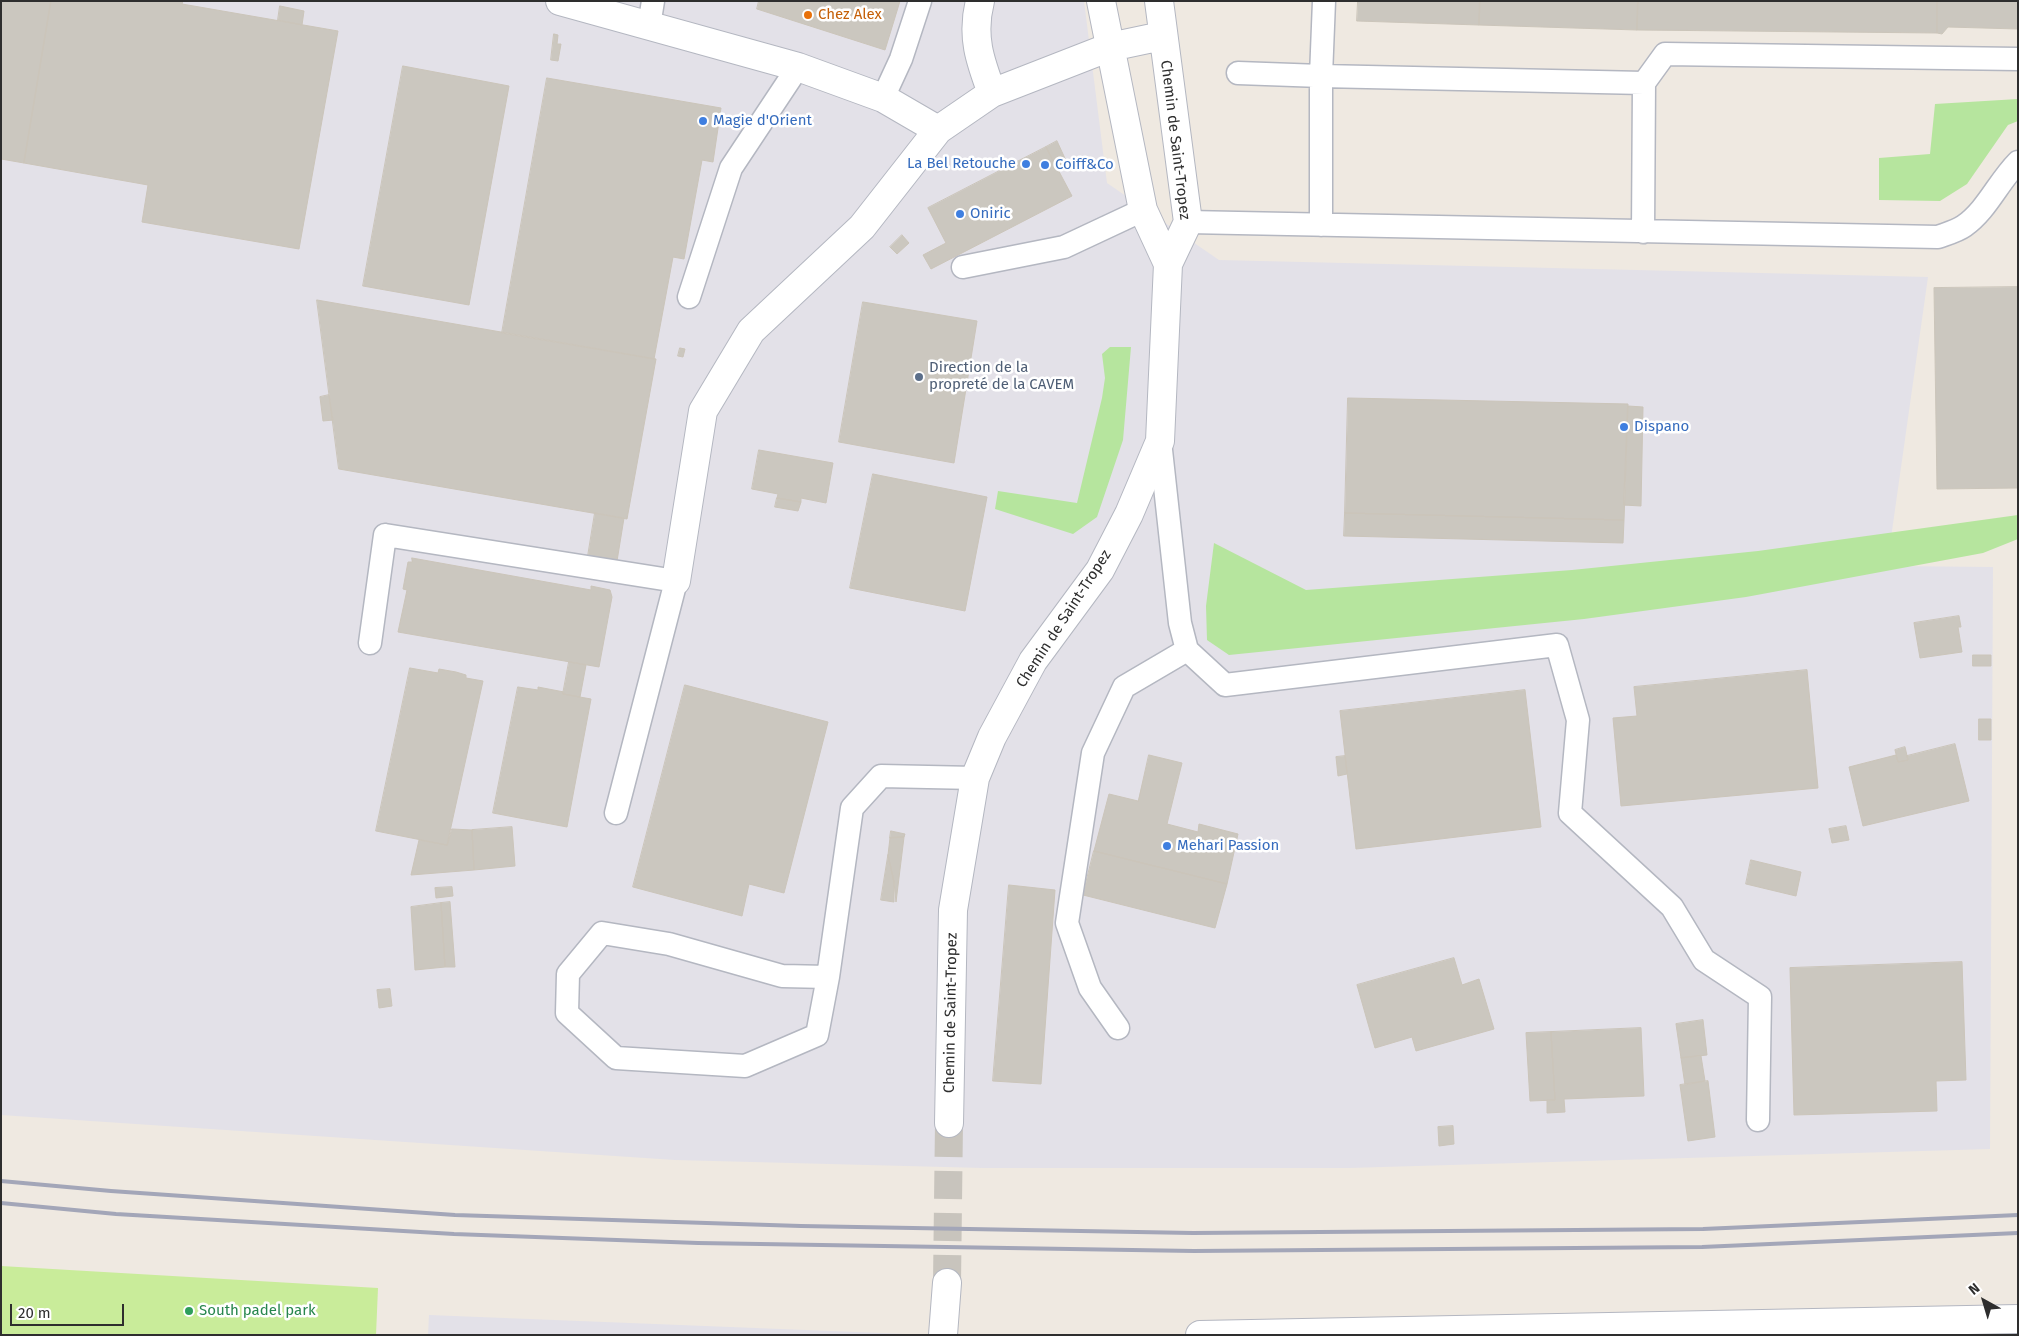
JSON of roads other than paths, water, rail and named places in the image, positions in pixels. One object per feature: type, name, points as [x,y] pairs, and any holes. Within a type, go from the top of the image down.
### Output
[{"type":"street","points":[[560,1],[651,14],[884,98],[938,130]]},
{"type":"street","points":[[980,1],[977,14],[978,55],[992,93]]},
{"type":"street","points":[[1101,1],[1143,210],[1168,264]]},
{"type":"street","name":"Chemin de Saint-Tropez","points":[[949,1123],[953,910],[975,778],[992,737],[1032,661],[1100,570],[1129,514],[1160,440],[1168,264],[1188,222],[1162,36],[1159,1]]},
{"type":"street","points":[[676,581],[702,411],[751,331],[862,227],[938,130],[992,93],[1110,47],[1162,36]]},
{"type":"street","points":[[943,1335],[947,1283]]},
{"type":"street","points":[[1200,1335],[2018,1319]]},
{"type":"lane","points":[[884,98],[901,59],[920,1]]},
{"type":"lane","points":[[1321,225],[1320,76],[1324,1]]},
{"type":"lane","points":[[1643,232],[1644,83],[1665,54],[2018,59]]},
{"type":"lane","points":[[689,297],[731,168],[798,67]]},
{"type":"lane","points":[[1238,73],[1644,83]]},
{"type":"lane","points":[[1188,222],[1938,238],[1963,227],[1980,211],[2008,172],[2018,162]]},
{"type":"lane","points":[[963,267],[1064,247],[1143,210]]},
{"type":"lane","points":[[1160,440],[1180,622],[1187,650],[1225,685],[1557,645],[1578,720],[1570,813],[1672,907],[1704,960],[1760,996],[1758,1120]]},
{"type":"lane","points":[[370,643],[385,535],[676,581],[616,813]]},
{"type":"lane","points":[[1118,1028],[1090,988],[1067,923],[1093,753],[1124,687],[1187,650]]},
{"type":"lane","points":[[828,977],[782,976],[669,944],[602,933],[568,974],[567,1013],[616,1058],[744,1066],[817,1035],[828,977],[852,808],[881,776],[975,778]]},
{"type":"tunnel","points":[[947,1283],[949,1123]]},
{"type":"railway","points":[[1,1181],[111,1191],[455,1215],[801,1226],[1193,1233],[1703,1229],[2018,1215]]},
{"type":"railway","points":[[1,1203],[116,1214],[454,1234],[698,1243],[1194,1251],[1702,1247],[2018,1233]]},
{"type":"place","name":"Chez Alex","points":[[808,15]]},
{"type":"place","name":"Magie d'Orient","points":[[703,121]]},
{"type":"place","name":"La Bel Retouche","points":[[1026,164]]},
{"type":"place","name":"Coiff&Co","points":[[1045,165]]},
{"type":"place","name":"Oniric","points":[[960,214]]},
{"type":"place","name":"Direction de la propreté de la CAVEM","points":[[919,377]]},
{"type":"place","name":"Dispano","points":[[1624,427]]},
{"type":"place","name":"Mehari Passion","points":[[1167,846]]},
{"type":"place","name":"South padel park","points":[[189,1311]]}]
